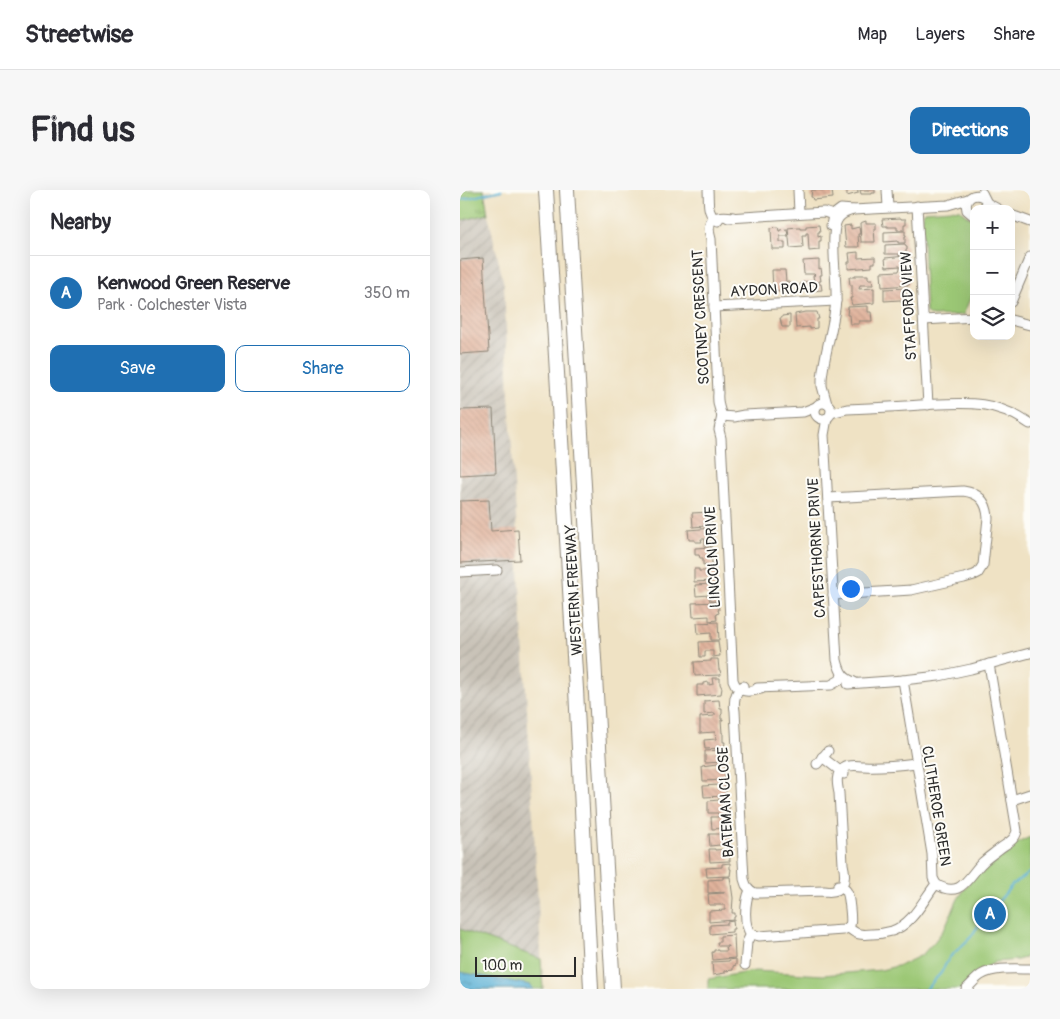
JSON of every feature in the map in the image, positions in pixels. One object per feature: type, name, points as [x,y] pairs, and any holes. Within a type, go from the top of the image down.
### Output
[{"type":"highway","name":"WESTERN FREEWAY","points":[[546,190],[591,989]]},
{"type":"highway","name":"WESTERN FREEWAY","points":[[567,190],[613,989]]},
{"type":"street","points":[[798,190],[799,213]]},
{"type":"street","points":[[887,190],[888,207]]},
{"type":"street","points":[[708,193],[716,219],[722,215],[733,217],[799,213],[816,213],[834,218],[853,210],[948,205],[976,195],[984,200]]},
{"type":"street","points":[[970,196],[966,205],[970,211]]},
{"type":"street","points":[[948,205],[970,213]]},
{"type":"street","name":"STAFFORD VIEW","points":[[917,206],[928,405]]},
{"type":"street","points":[[1015,216],[1030,222]]},
{"type":"street","name":"CAPESTHORNE DRIVE","points":[[834,218],[836,301],[822,374],[822,386],[837,660],[840,677]]},
{"type":"street","name":"SCOTNEY CRESCENT","points":[[716,219],[710,239],[718,405],[724,416]]},
{"type":"street","points":[[1014,295],[1030,257]]},
{"type":"street","name":"AYDON ROAD","points":[[714,307],[836,301]]},
{"type":"street","points":[[924,320],[970,317]]},
{"type":"street","points":[[1015,321],[1030,325]]},
{"type":"street","points":[[724,416],[974,403],[1001,408],[1030,424]]},
{"type":"street","name":"LINCOLN DRIVE","points":[[724,416],[719,430],[721,438],[734,674],[741,688]]},
{"type":"street","points":[[828,498],[963,491],[971,492],[982,499],[988,511],[983,565],[978,573],[911,590],[833,595]]},
{"type":"street","points":[[460,572],[497,570]]},
{"type":"street","points":[[741,688],[761,689],[825,685],[840,677],[854,682],[902,680],[956,673],[1030,653]]},
{"type":"street","points":[[936,884],[951,890],[960,888],[982,863],[1013,840],[1017,834],[989,664]]},
{"type":"street","name":"CLITHEROE GREEN","points":[[848,927],[854,934],[860,935],[886,933],[896,929],[909,920],[936,884],[933,878],[932,854],[902,680]]},
{"type":"street","name":"BATEMAN CLOSE","points":[[741,688],[735,711],[744,879],[750,890]]},
{"type":"street","points":[[822,757],[842,772]]},
{"type":"street","points":[[842,772],[863,766],[916,763]]},
{"type":"street","points":[[839,886],[824,890],[768,894],[755,893],[750,890],[746,906],[748,931],[759,936],[834,931],[848,927],[851,922],[849,904],[839,886],[843,864],[839,793],[842,772]]},
{"type":"street","points":[[1012,800],[1030,794]]},
{"type":"street","points":[[745,965],[747,942],[751,934]]},
{"type":"street","points":[[968,988],[987,972],[1030,969]]},
{"type":"shaded area","points":[[460,190],[484,190],[504,285],[543,989],[460,989]]},
{"type":"green space","points":[[460,190],[484,190],[488,214],[460,221]]},
{"type":"green space","points":[[960,210],[970,218],[970,298],[963,315],[933,316],[926,312],[922,215],[925,211]]},
{"type":"green space","points":[[1030,837],[1030,953],[1024,958],[1017,960],[995,962],[977,974],[961,989],[708,989],[708,979],[755,971],[823,975],[881,970],[901,965],[922,955],[935,941],[944,929],[958,899],[972,878],[982,868],[1005,849]]},
{"type":"green space","points":[[460,929],[541,959],[543,989],[460,989]]},
{"type":"water","points":[[460,972],[531,985],[533,989],[460,989]]},
{"type":"building","points":[[812,190],[832,190],[833,198],[813,200],[811,197]]},
{"type":"building","points":[[847,190],[858,190],[858,193],[847,196]]},
{"type":"building","points":[[860,190],[875,190],[875,193],[861,194]]},
{"type":"building","points":[[882,219],[906,219],[904,230],[897,230],[897,227],[883,226]]},
{"type":"building","points":[[866,221],[866,223],[876,223],[876,229],[874,229],[875,242],[861,242],[860,223]]},
{"type":"building","points":[[819,225],[820,232],[818,232],[818,237],[821,236],[821,241],[819,241],[819,250],[809,251],[808,233],[802,235],[803,247],[790,248],[788,228],[806,228],[806,226]]},
{"type":"building","points":[[851,225],[851,229],[859,227],[859,247],[846,247],[844,226]]},
{"type":"building","points":[[778,227],[779,231],[787,229],[788,236],[780,236],[780,242],[785,242],[785,249],[772,249],[771,228]]},
{"type":"building","points":[[905,231],[905,243],[898,243],[898,241],[884,242],[884,232]]},
{"type":"building","points":[[905,244],[907,247],[906,255],[885,254],[885,245]]},
{"type":"building","points":[[858,252],[858,258],[875,257],[875,263],[872,263],[872,267],[848,269],[848,262],[850,262],[849,253]]},
{"type":"building","points":[[906,256],[909,285],[882,287],[881,272],[899,271],[900,268],[900,266],[886,267],[885,258]]},
{"type":"building","points":[[483,258],[489,352],[460,354],[460,260]]},
{"type":"building","points":[[819,260],[819,269],[821,268],[822,275],[820,275],[821,281],[819,281],[819,284],[821,284],[822,290],[800,292],[800,284],[814,281],[813,276],[815,275],[804,274],[803,261]]},
{"type":"building","points":[[772,270],[785,270],[789,289],[780,290],[780,292],[773,291]]},
{"type":"building","points":[[855,275],[868,275],[868,279],[872,279],[873,285],[860,285],[859,289],[874,288],[874,303],[852,305],[850,298],[852,298],[852,285],[850,285],[849,277],[855,277]]},
{"type":"building","points":[[907,288],[907,301],[884,301],[884,289]]},
{"type":"building","points":[[868,306],[868,312],[871,312],[872,321],[859,321],[859,324],[850,324],[849,315],[847,315],[848,307]]},
{"type":"building","points":[[817,312],[819,319],[817,319],[817,328],[796,328],[795,314]]},
{"type":"building","points":[[790,315],[790,327],[782,327],[780,318]]},
{"type":"building","points":[[493,409],[496,473],[460,475],[460,410]]},
{"type":"building","points":[[489,500],[491,531],[518,529],[520,560],[460,563],[460,501]]},
{"type":"building","points":[[710,512],[712,527],[693,527],[692,513]]},
{"type":"building","points":[[713,528],[712,546],[705,546],[705,539],[701,539],[702,542],[689,540],[688,530]]},
{"type":"building","points":[[711,547],[713,574],[716,574],[716,577],[714,577],[714,581],[694,582],[694,569],[707,571],[707,564],[703,565],[703,558],[695,555],[695,548]]},
{"type":"building","points":[[713,584],[717,601],[710,601],[709,595],[696,596],[695,585]]},
{"type":"building","points":[[718,602],[719,613],[716,614],[717,620],[709,621],[709,616],[693,617],[692,603]]},
{"type":"building","points":[[718,622],[719,640],[711,640],[711,633],[698,634],[697,623]]},
{"type":"building","points":[[718,641],[720,656],[713,657],[713,651],[705,651],[705,657],[700,657],[699,642]]},
{"type":"building","points":[[711,659],[718,659],[721,675],[695,676],[694,662],[711,661]]},
{"type":"building","points":[[712,678],[720,678],[721,694],[697,696],[697,685],[709,682],[709,685],[713,684]]},
{"type":"building","points":[[719,700],[720,708],[722,708],[721,719],[723,720],[721,720],[723,742],[725,742],[724,748],[705,749],[704,740],[716,739],[715,732],[700,733],[700,717],[715,715],[715,713],[704,714],[704,701]]},
{"type":"building","points":[[724,750],[725,762],[705,763],[705,751]]},
{"type":"building","points":[[724,764],[725,780],[703,781],[702,767]]},
{"type":"building","points":[[719,781],[726,781],[726,787],[724,787],[726,789],[725,796],[704,797],[703,786],[719,785]]},
{"type":"building","points":[[719,797],[727,797],[728,806],[730,806],[728,812],[725,812],[728,819],[728,828],[712,829],[711,817],[719,817],[718,813],[708,813],[708,801],[719,800]]},
{"type":"building","points":[[728,829],[730,844],[710,846],[709,834],[721,834],[720,830]]},
{"type":"building","points":[[709,849],[729,849],[730,861],[710,862]]},
{"type":"building","points":[[730,863],[730,876],[707,877],[706,868],[722,867],[722,864]]},
{"type":"building","points":[[723,877],[730,877],[733,898],[732,913],[735,913],[735,917],[734,920],[709,922],[709,911],[725,910],[725,905],[709,905],[708,894],[724,892],[708,893],[708,880],[723,879]]},
{"type":"building","points":[[733,921],[734,929],[732,929],[732,932],[710,934],[710,925],[727,924],[727,922]]},
{"type":"building","points":[[734,935],[735,958],[713,960],[712,952],[714,950],[727,951],[726,947],[728,946],[718,946],[717,942],[720,942],[720,936]]},
{"type":"building","points":[[736,959],[736,965],[733,966],[733,970],[713,975],[712,962]]},
{"type":"waterway","points":[[460,200],[502,190]]},
{"type":"waterway","points":[[926,989],[941,973],[949,958],[971,937],[1012,885],[1030,872]]},
{"type":"place","name":"Kenwood Green Reserve","points":[[990,914]]}]
